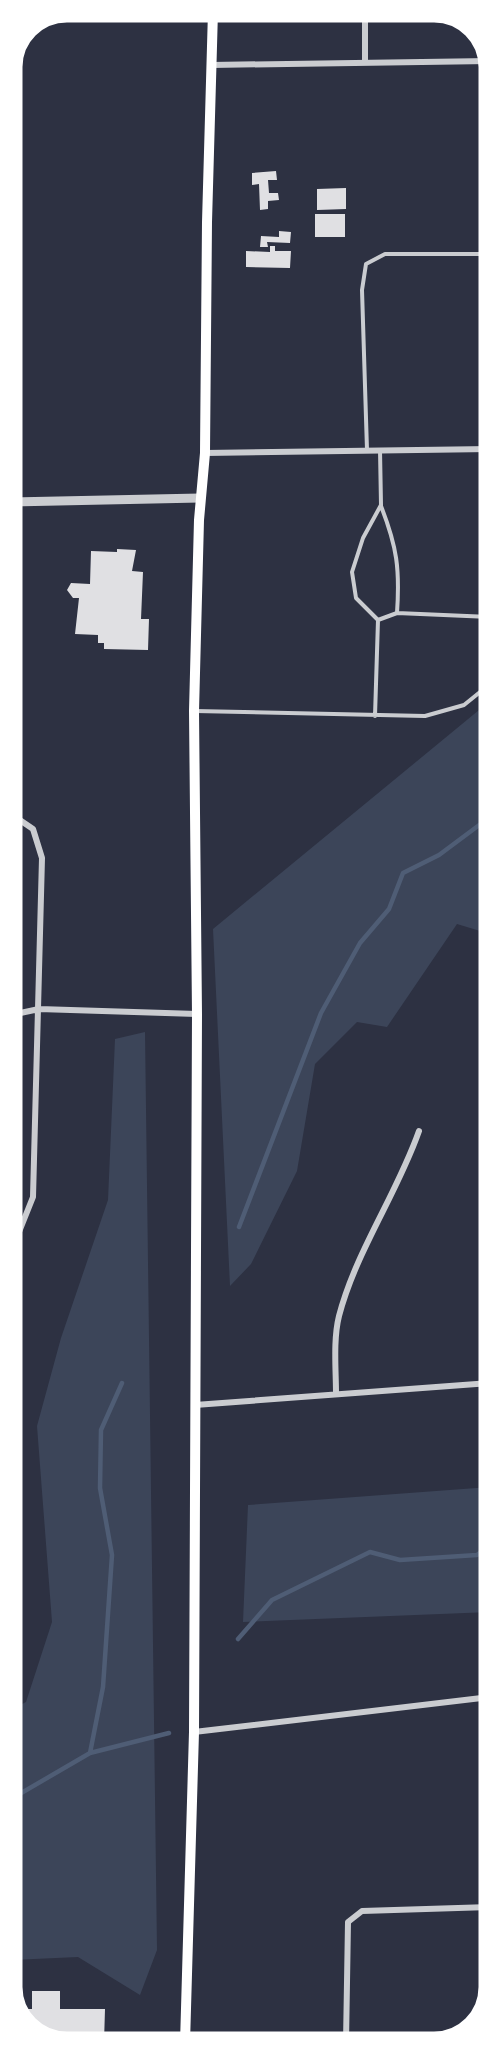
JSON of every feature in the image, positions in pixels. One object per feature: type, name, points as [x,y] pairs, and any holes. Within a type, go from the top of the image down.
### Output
[{"type":"main road","points":[[185,2033],[194,1732],[197,1014],[194,711],[200,498],[205,453],[213,21]]},
{"type":"street","points":[[365,21],[365,63]]},
{"type":"street","points":[[211,65],[479,61]]},
{"type":"street","points":[[205,453],[480,449]]},
{"type":"street","points":[[21,502],[200,498]]},
{"type":"street","points":[[21,821],[33,829],[42,858],[33,1197],[21,1227]]},
{"type":"street","points":[[21,1013],[39,1010],[197,1014]]},
{"type":"street","points":[[336,1394],[339,1319],[350,1281],[406,1167],[419,1131]]},
{"type":"street","points":[[195,1405],[480,1384]]},
{"type":"street","points":[[194,1732],[480,1698]]},
{"type":"street","points":[[346,2033],[348,1923],[362,1911],[480,1907]]},
{"type":"lane","points":[[367,450],[362,290],[366,264],[385,255],[480,254]]},
{"type":"lane","points":[[380,450],[381,505],[396,545],[399,587],[397,613]]},
{"type":"lane","points":[[375,716],[378,620],[356,598],[352,572],[363,538],[381,505]]},
{"type":"lane","points":[[378,620],[397,613],[480,616]]},
{"type":"lane","points":[[194,711],[425,716],[464,705],[480,692]]},
{"type":"shaded area","points":[[480,709],[480,931],[457,924],[387,1027],[357,1022],[315,1064],[297,1171],[251,1264],[230,1286],[213,929]]},
{"type":"shaded area","points":[[145,1032],[157,1950],[140,1995],[78,1957],[21,1960],[21,1705],[26,1702],[52,1622],[37,1426],[61,1338],[108,1200],[115,1039]]},
{"type":"shaded area","points":[[480,1488],[480,1612],[243,1622],[248,1505]]},
{"type":"building","points":[[276,171],[277,180],[268,180],[269,193],[278,193],[279,200],[268,201],[268,209],[260,210],[259,184],[252,185],[252,173]]},
{"type":"building","points":[[346,188],[346,209],[317,210],[317,189]]},
{"type":"building","points":[[315,214],[345,214],[345,237],[315,237]]},
{"type":"building","points":[[279,231],[291,232],[290,243],[267,242],[268,247],[260,247],[261,236],[279,237]]},
{"type":"building","points":[[270,246],[275,246],[275,251],[291,251],[290,268],[246,267],[246,251],[270,252]]},
{"type":"building","points":[[117,549],[136,550],[132,571],[143,572],[141,619],[149,619],[148,650],[104,649],[104,643],[98,643],[98,635],[75,634],[79,598],[73,598],[67,590],[71,583],[90,584],[91,551],[117,552]]},
{"type":"building","points":[[32,1991],[60,1991],[60,2009],[105,2009],[104,2033],[64,2033],[49,2030],[37,2022],[26,2009],[32,2009]]},
{"type":"waterway","points":[[239,1227],[321,1013],[360,943],[389,909],[403,873],[439,855],[480,824]]},
{"type":"waterway","points":[[90,1753],[103,1687],[112,1555],[100,1488],[101,1430],[122,1383]]},
{"type":"waterway","points":[[238,1639],[272,1600],[370,1552],[400,1560],[477,1555],[480,1553]]},
{"type":"waterway","points":[[21,1793],[90,1753],[169,1733]]}]
